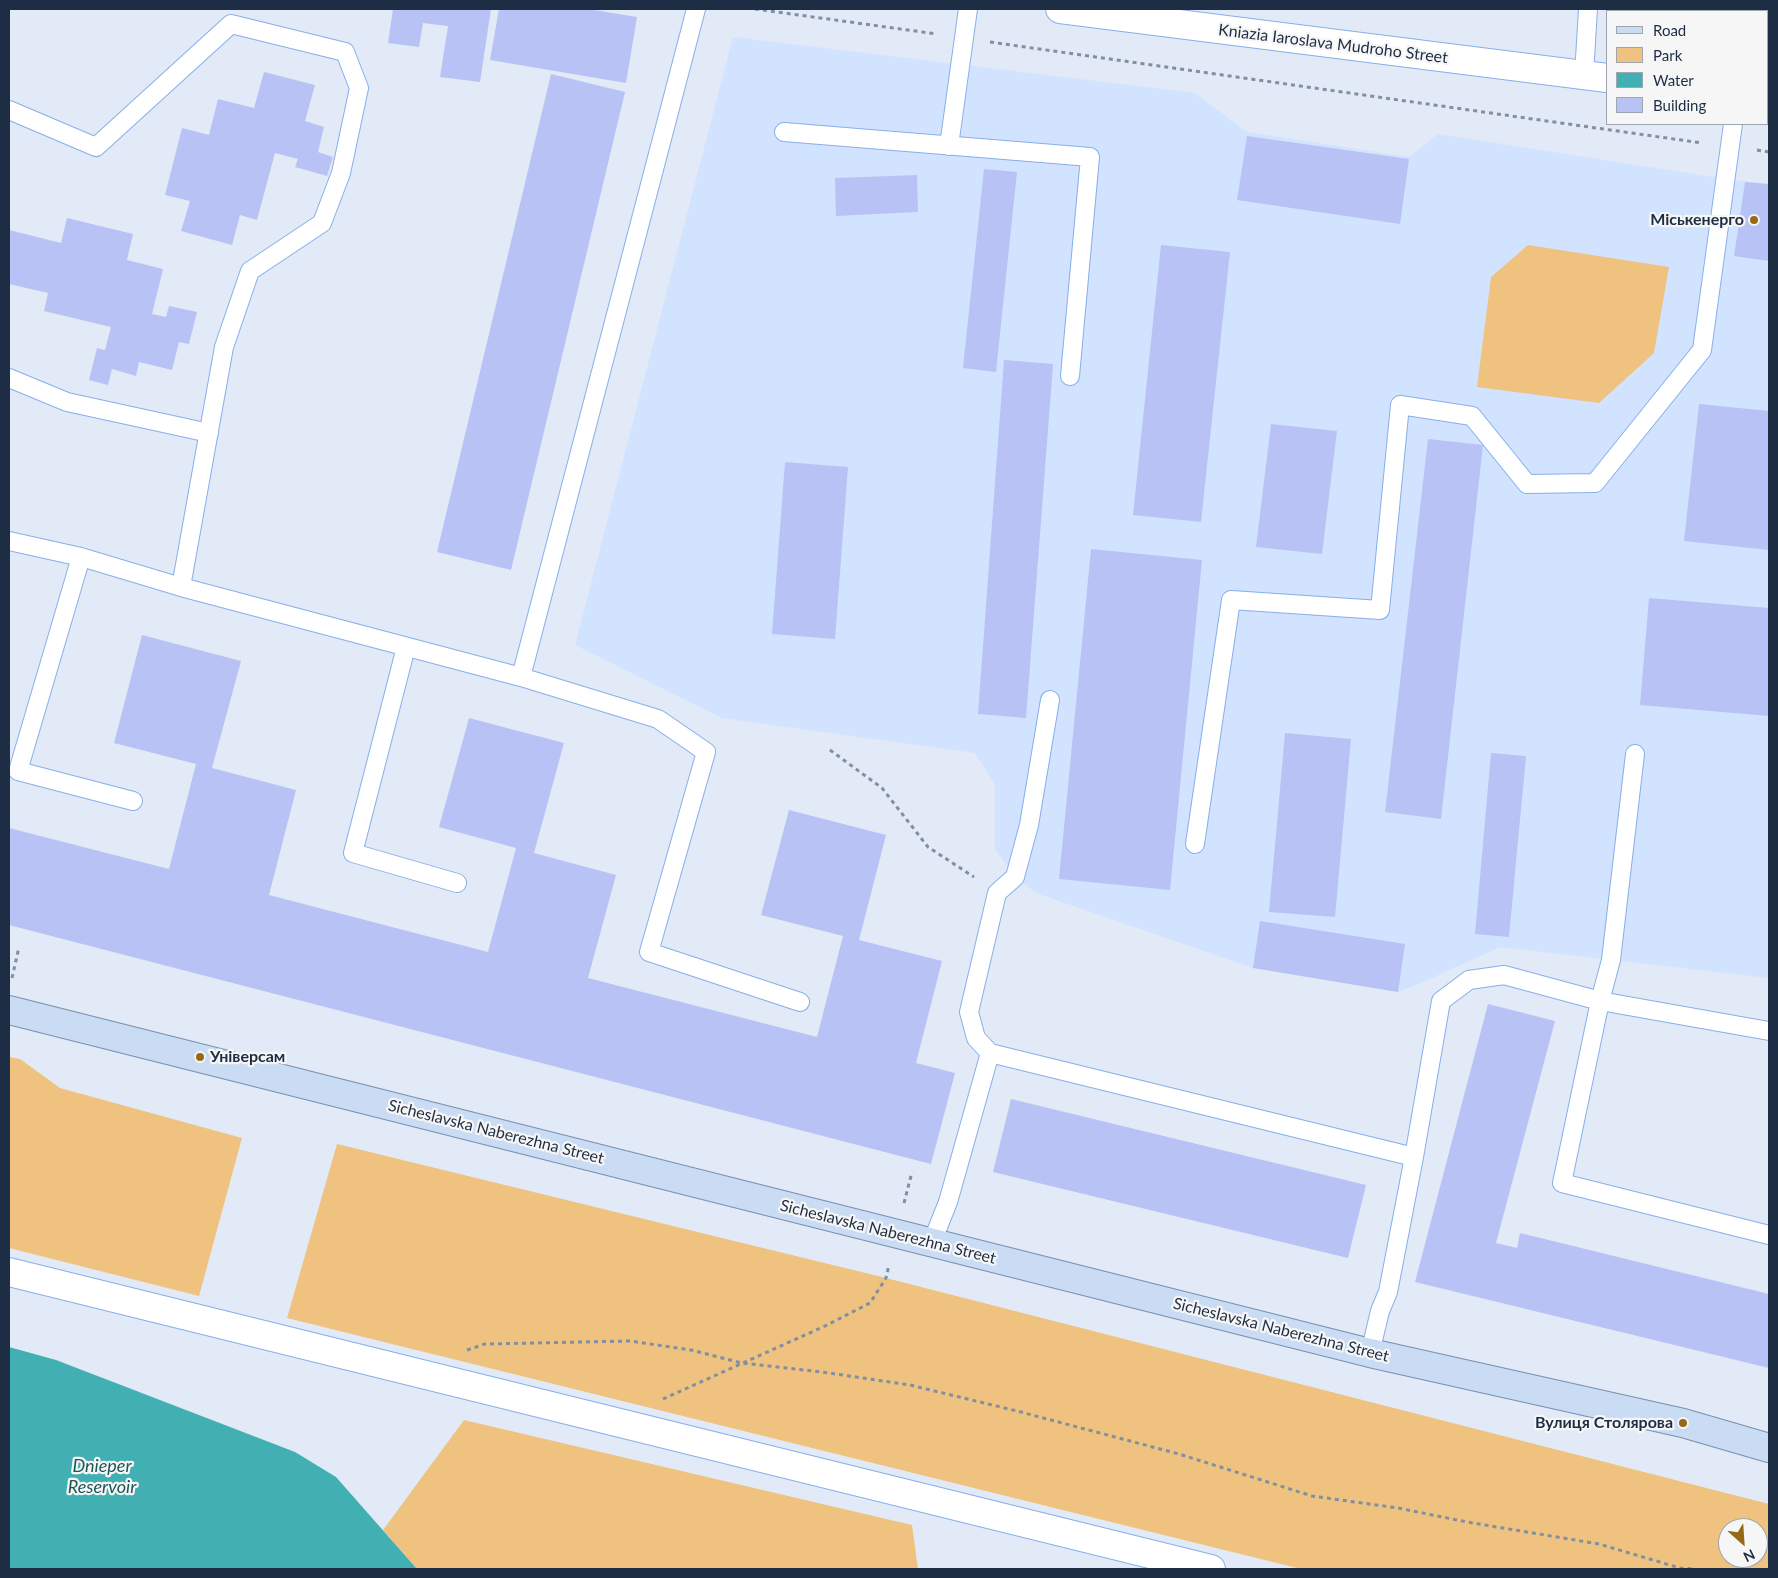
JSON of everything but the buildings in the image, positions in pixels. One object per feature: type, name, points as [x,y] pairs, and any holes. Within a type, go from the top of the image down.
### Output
[{"type":"main road","name":"Sicheslavska Naberezhna Street","points":[[9,1010],[1370,1353],[1683,1423],[1769,1448]]},
{"type":"street","name":"Kniazia Iaroslava Mudroho Street","points":[[1060,9],[1596,77]]},
{"type":"street","points":[[9,1272],[1211,1569]]},
{"type":"lane","points":[[521,677],[696,9]]},
{"type":"lane","points":[[948,146],[968,9]]},
{"type":"lane","points":[[1588,9],[1596,77]]},
{"type":"lane","points":[[9,110],[96,147],[231,24],[344,52],[359,88],[341,173],[322,223],[250,271],[224,347],[181,587]]},
{"type":"lane","points":[[1195,844],[1231,600],[1380,610],[1400,405],[1472,416],[1527,484],[1595,483],[1702,350],[1733,125]]},
{"type":"lane","points":[[784,132],[1090,157],[1070,376]]},
{"type":"lane","points":[[9,378],[67,402],[209,433]]},
{"type":"lane","points":[[9,541],[81,557],[181,587],[521,677],[658,718],[706,752],[649,952],[800,1002]]},
{"type":"lane","points":[[81,557],[18,772],[133,801]]},
{"type":"lane","points":[[406,647],[353,852],[457,883]]},
{"type":"lane","points":[[1050,700],[1028,825],[1015,877],[997,893],[969,1012],[976,1038],[990,1053],[1414,1158]]},
{"type":"lane","points":[[1635,754],[1611,960],[1600,1001],[1562,1183],[1769,1236]]},
{"type":"lane","points":[[1370,1353],[1380,1311],[1388,1292],[1414,1158],[1441,1001],[1469,980],[1504,975],[1600,1001],[1769,1031]]},
{"type":"lane","points":[[932,1242],[948,1202],[990,1053]]},
{"type":"path","points":[[755,9],[1769,152]]},
{"type":"path","points":[[830,750],[882,788],[928,847],[997,893]]},
{"type":"path","points":[[11,981],[19,947]]},
{"type":"path","points":[[614,1421],[826,1326],[870,1303],[886,1278]]},
{"type":"path","points":[[430,1376],[456,1354],[486,1344],[630,1341],[691,1350],[742,1363],[910,1385],[1133,1442],[1312,1496],[1398,1508],[1467,1522],[1599,1544],[1680,1568],[1694,1569]]},
{"type":"shaded area","points":[[733,37],[1195,93],[1247,132],[1409,157],[1438,134],[1769,184],[1769,978],[1500,947],[1398,992],[1253,968],[1036,893],[1015,877],[995,849],[995,785],[975,753],[722,718],[575,645]]},
{"type":"green space","points":[[1528,245],[1669,267],[1654,353],[1599,403],[1477,387],[1491,277]]},
{"type":"green space","points":[[9,1057],[20,1059],[60,1088],[242,1138],[199,1296],[9,1248]]},
{"type":"green space","points":[[337,1144],[886,1278],[1769,1504],[1769,1569],[1301,1569],[287,1318]]},
{"type":"green space","points":[[464,1420],[912,1525],[918,1569],[417,1569],[383,1530]]},
{"type":"water","name":"Dnieper Reservoir","points":[[9,1347],[56,1360],[295,1452],[336,1477],[417,1569],[9,1569]]},
{"type":"place","name":"Міськенерго","points":[[1754,220]]},
{"type":"place","name":"Універсам","points":[[200,1057]]},
{"type":"place","name":"Вулиця Столярова","points":[[1683,1423]]}]
